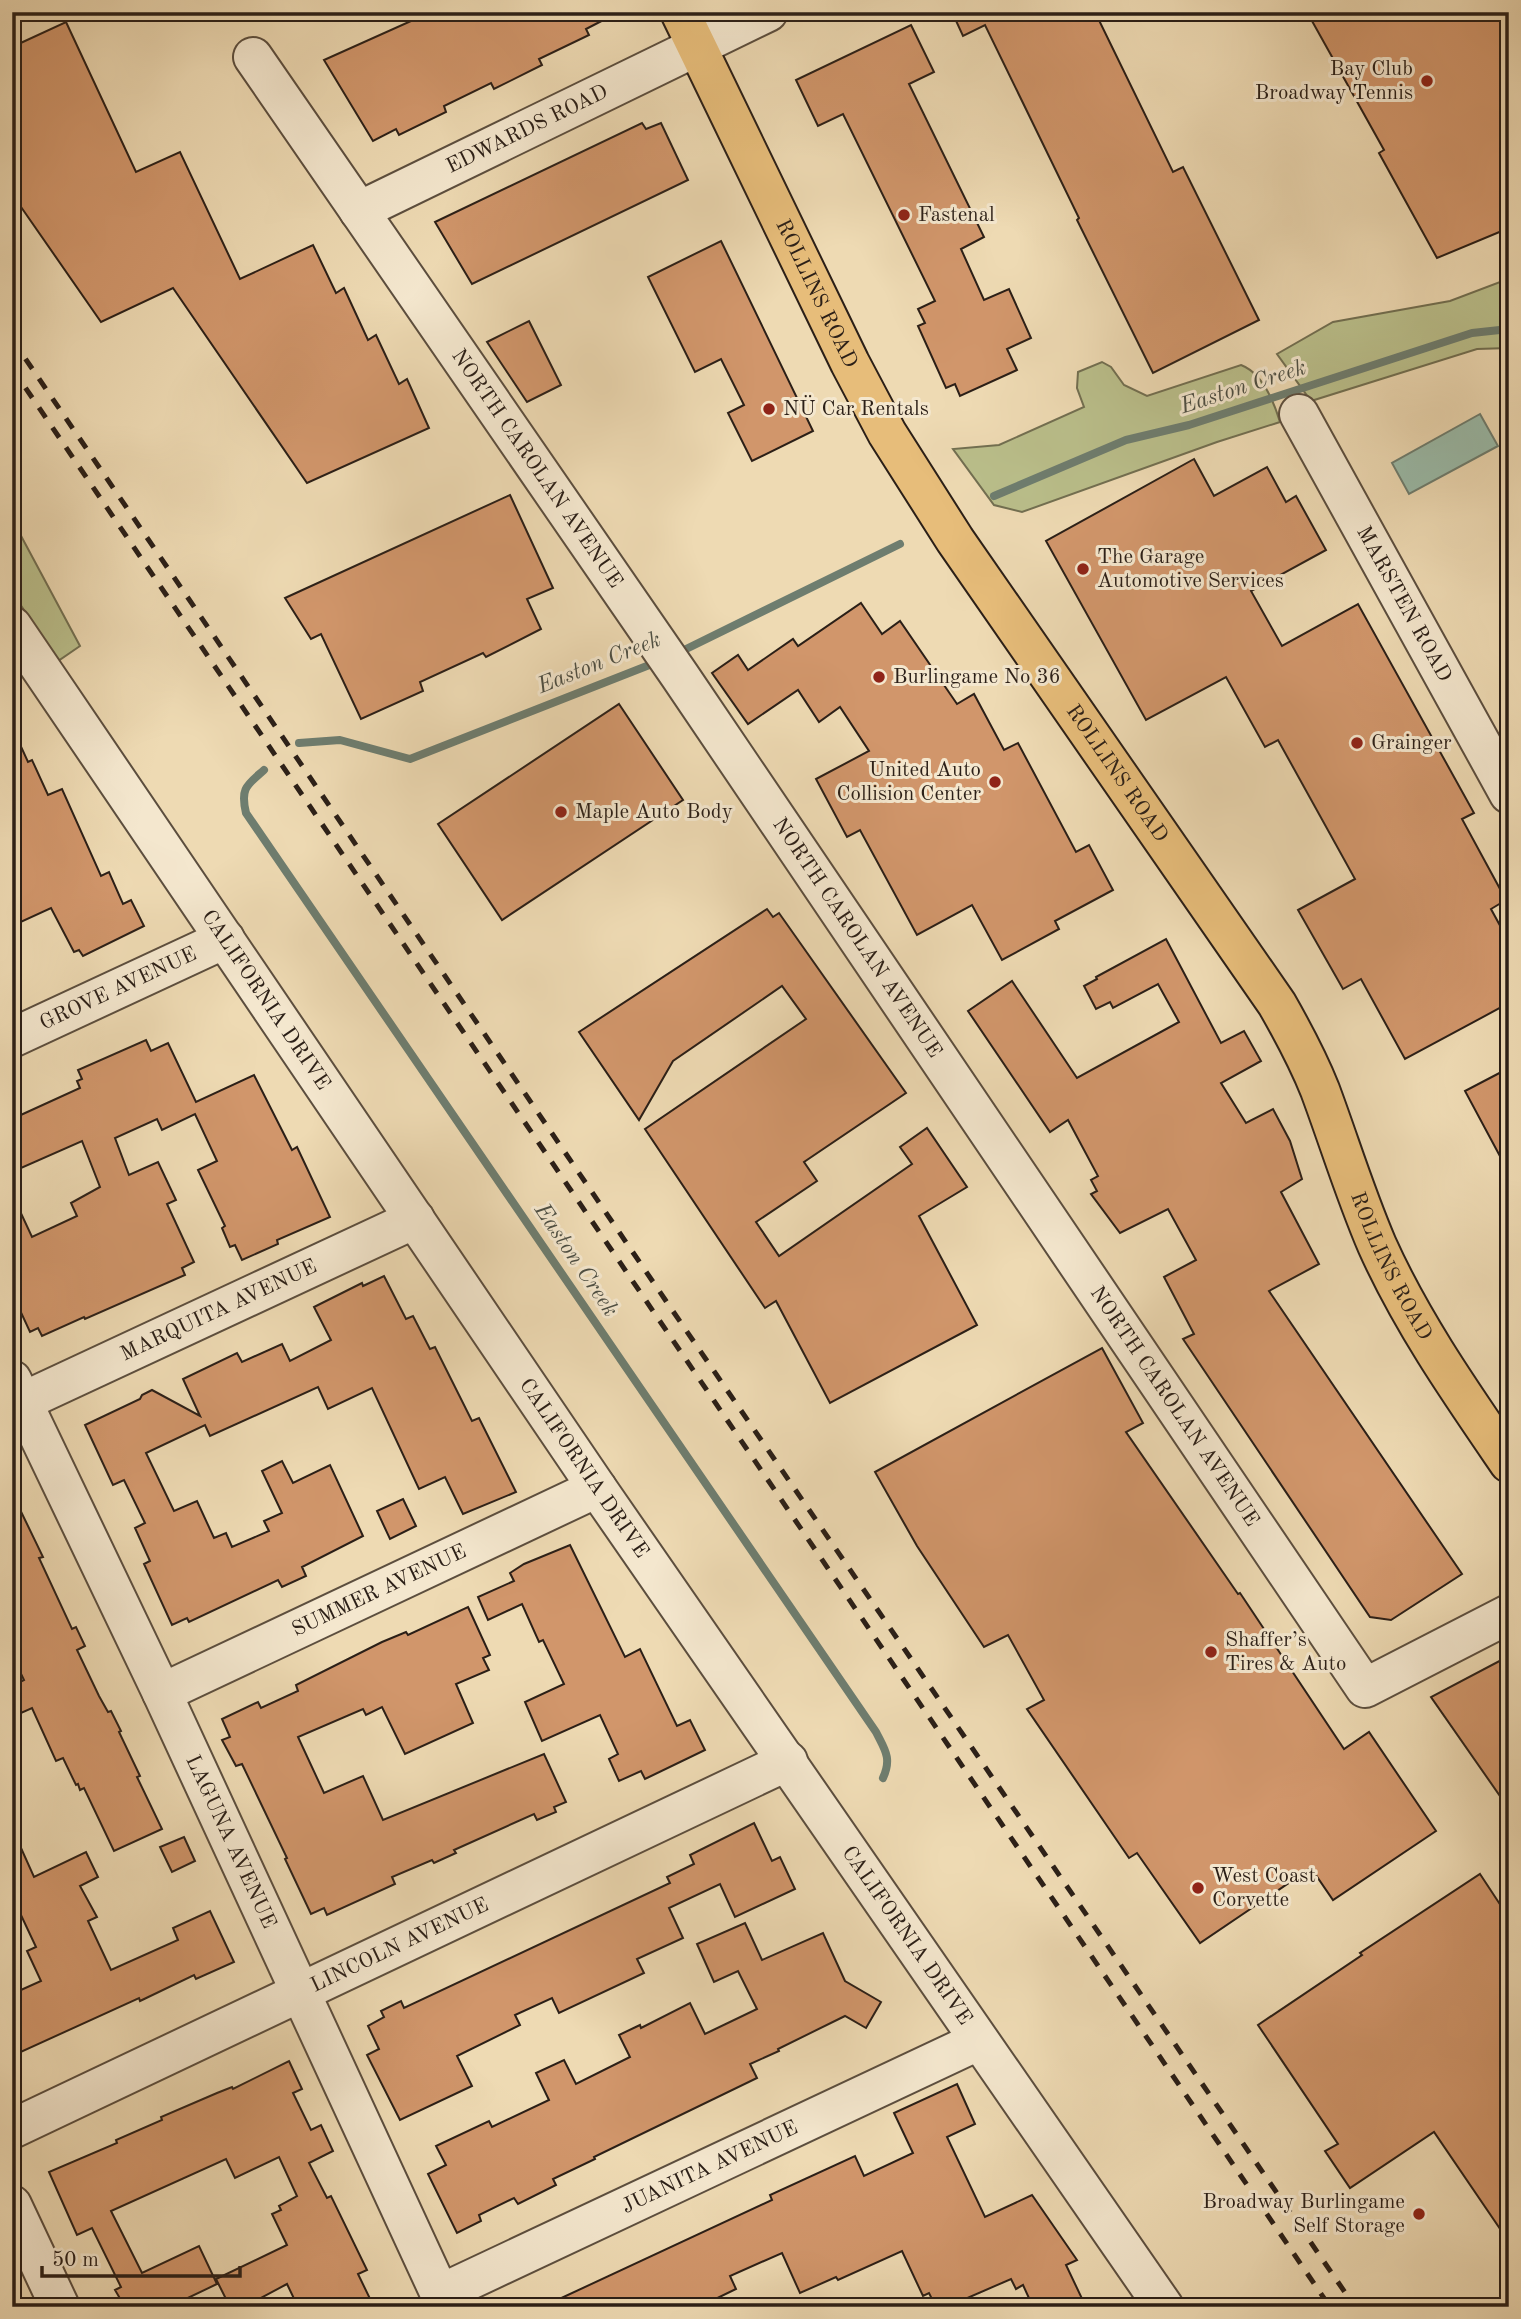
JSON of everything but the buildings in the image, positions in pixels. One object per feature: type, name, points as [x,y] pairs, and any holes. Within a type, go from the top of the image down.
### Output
[{"type":"main road","name":"ROLLINS ROAD","points":[[680,12],[850,363],[887,433],[927,499],[1242,952],[1300,1043],[1320,1089],[1372,1232],[1407,1306],[1442,1365],[1509,1463]]},
{"type":"street","name":"EDWARDS ROAD","points":[[359,211],[768,12]]},
{"type":"street","name":"NORTH CAROLAN AVENUE","points":[[253,57],[680,676],[1365,1688],[1509,1614]]},
{"type":"street","name":"MARSTEN ROAD","points":[[1299,414],[1509,794]]},
{"type":"street","name":"CALIFORNIA DRIVE","points":[[12,626],[597,1488],[1164,2307]]},
{"type":"street","name":"GROVE AVENUE","points":[[12,1038],[225,939]]},
{"type":"street","name":"MARQUITA AVENUE","points":[[17,1391],[415,1219]]},
{"type":"street","name":"LAGUNA AVENUE","points":[[17,1391],[162,1693],[443,2300]]},
{"type":"street","name":"SUMMER AVENUE","points":[[162,1693],[597,1488]]},
{"type":"street","name":"LINCOLN AVENUE","points":[[12,2129],[788,1761]]},
{"type":"street","name":"JUANITA AVENUE","points":[[443,2300],[978,2041]]},
{"type":"street","points":[[12,2205],[60,2307]]},
{"type":"green space","points":[[1500,282],[1509,283],[1509,348],[1477,349],[1311,401],[1277,354],[1333,322],[1450,301]]},
{"type":"green space","points":[[1102,362],[1111,367],[1124,385],[1147,396],[1241,365],[1261,381],[1271,397],[1280,422],[1022,512],[994,505],[953,449],[999,445],[1084,407],[1077,388],[1078,372]]},
{"type":"green space","points":[[12,519],[80,646],[58,661],[12,592]]},
{"type":"shaded area","points":[[1480,414],[1498,446],[1409,494],[1392,463]]},
{"type":"waterway","name":"Easton Creek","points":[[994,496],[1126,440],[1189,425],[1472,333],[1509,329]]},
{"type":"waterway","name":"Easton Creek","points":[[678,653],[900,544]]},
{"type":"waterway","name":"Easton Creek","points":[[299,743],[340,740],[410,759],[657,662]]},
{"type":"waterway","name":"Easton Creek","points":[[264,770],[246,788],[246,813],[876,1732],[887,1759],[883,1778]]},
{"type":"railway","points":[[12,339],[1355,2307]]},
{"type":"railway","points":[[12,368],[1330,2307]]},
{"type":"place","name":"Bay Club Broadway Tennis","points":[[1427,81]]},
{"type":"place","name":"Fastenal","points":[[904,215]]},
{"type":"place","name":"NÜ Car Rentals","points":[[769,409]]},
{"type":"place","name":"The Garage Automotive Services","points":[[1083,569]]},
{"type":"place","name":"Burlingame No 36","points":[[879,677]]},
{"type":"place","name":"Grainger","points":[[1357,743]]},
{"type":"place","name":"United Auto Collision Center","points":[[995,782]]},
{"type":"place","name":"Maple Auto Body","points":[[561,812]]},
{"type":"place","name":"Shaffer’s Tires & Auto","points":[[1211,1652]]},
{"type":"place","name":"West Coast Corvette","points":[[1198,1888]]},
{"type":"place","name":"Broadway Burlingame Self Storage","points":[[1419,2214]]}]
